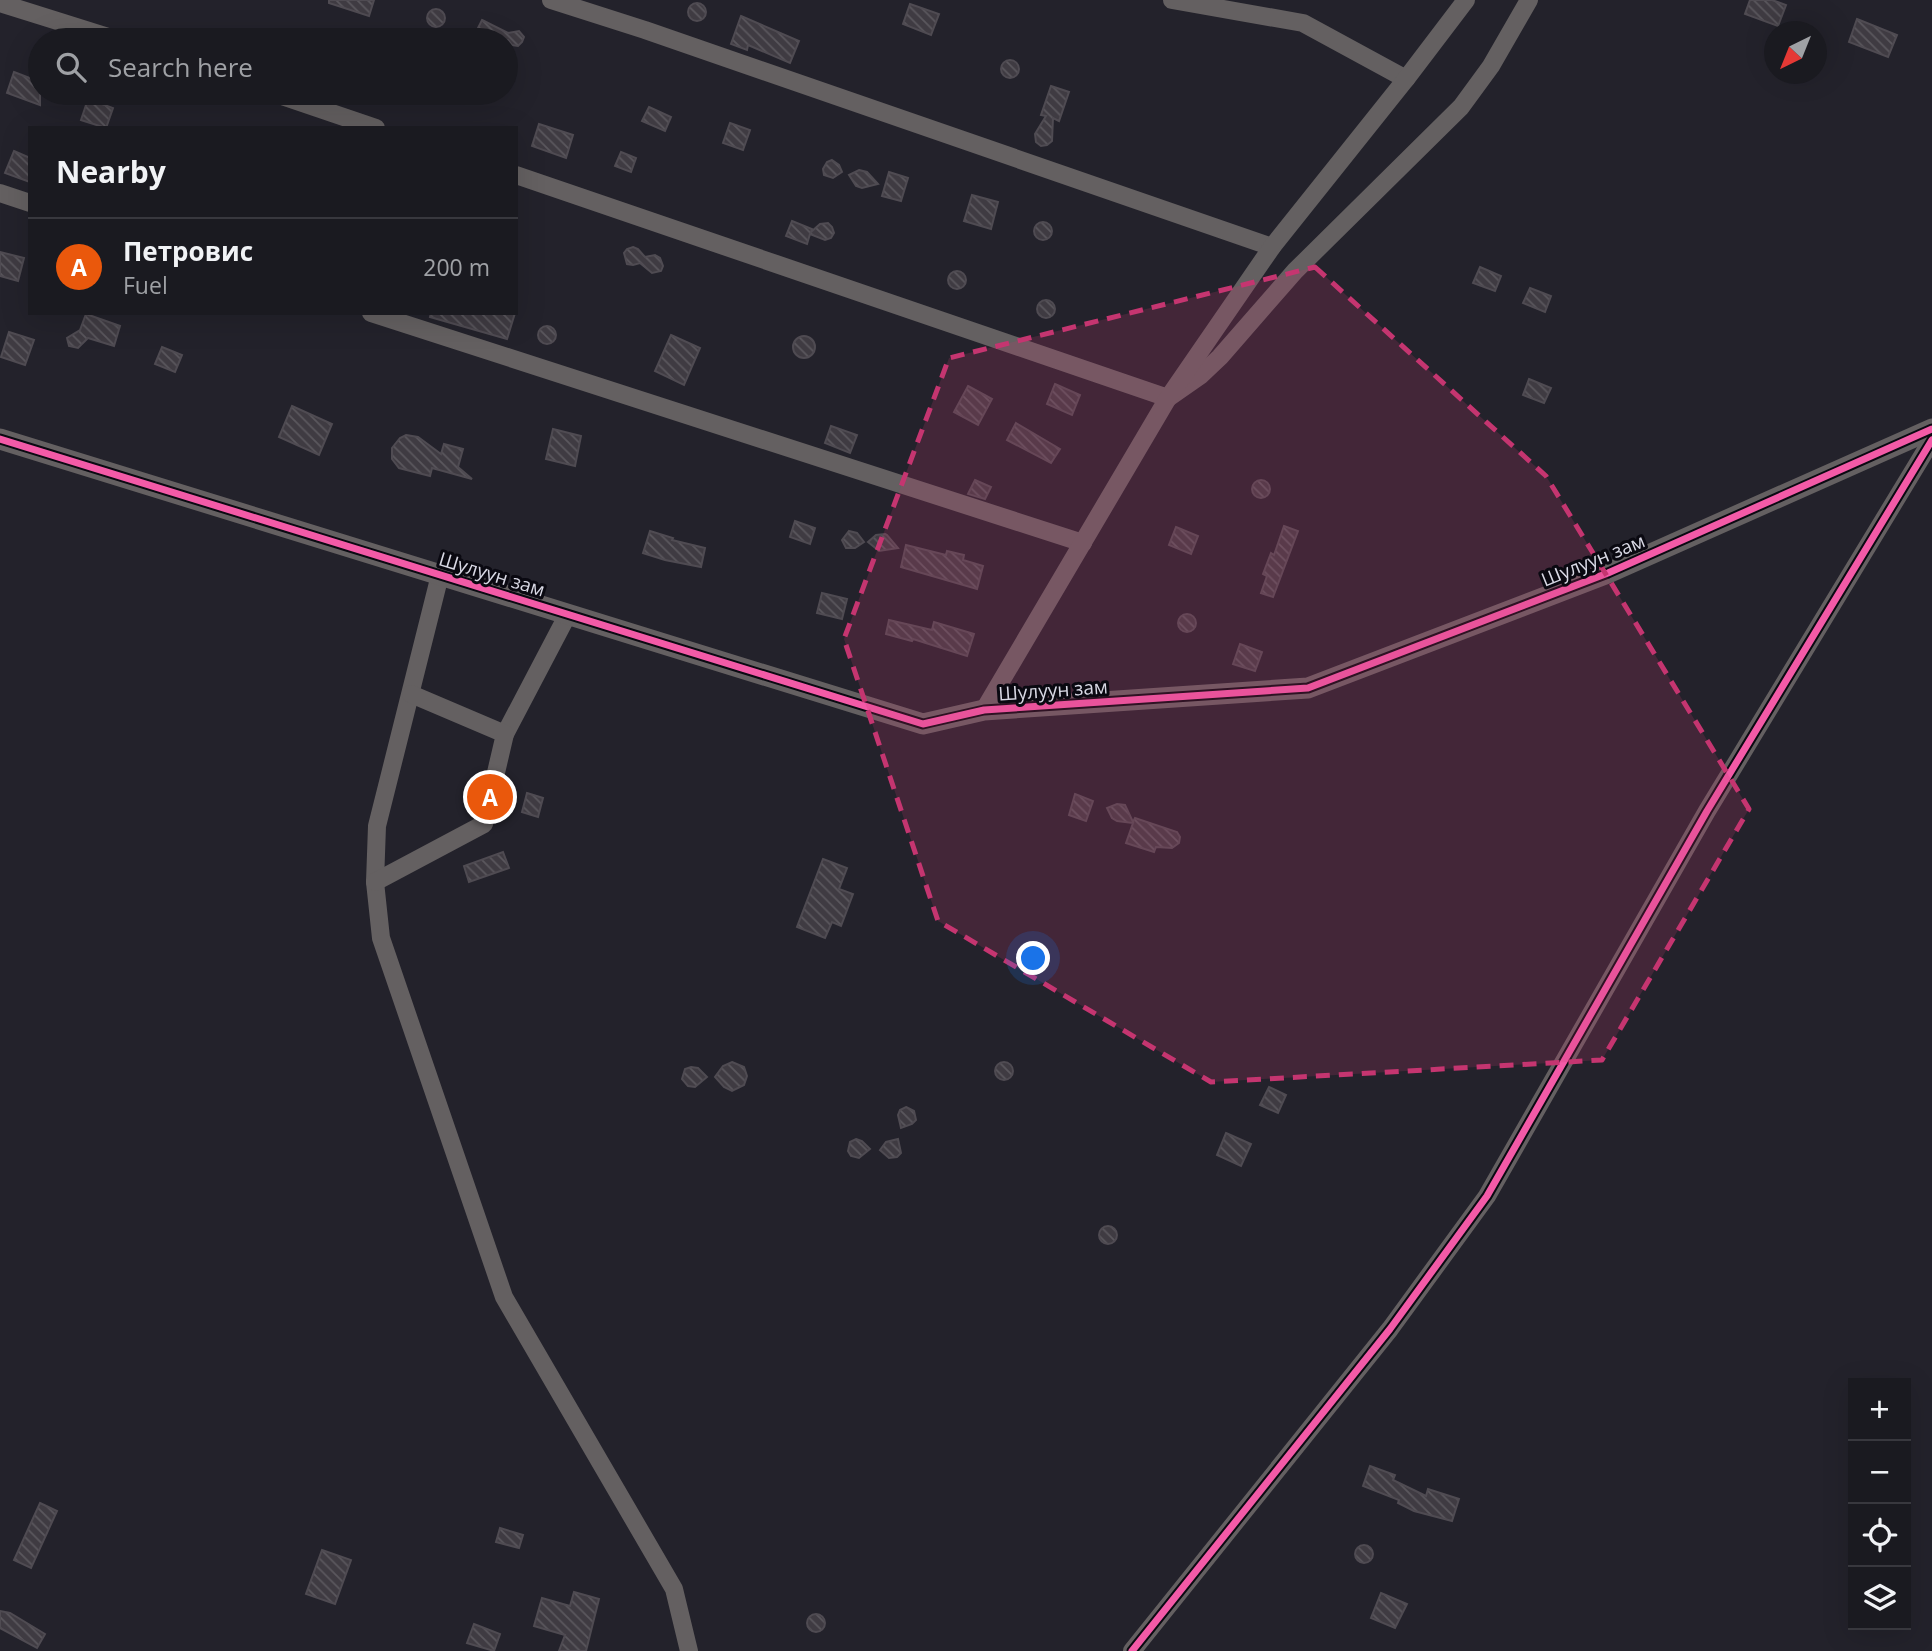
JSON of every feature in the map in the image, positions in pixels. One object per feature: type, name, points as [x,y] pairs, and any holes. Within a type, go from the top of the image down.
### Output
[{"type":"street","points":[[551,0],[1272,247]]},
{"type":"street","points":[[1172,0],[1303,23],[1406,79]]},
{"type":"street","points":[[984,710],[1168,398],[1272,247],[1466,0]]},
{"type":"street","points":[[1168,398],[1201,375],[1220,357],[1295,271],[1461,107],[1491,66],[1529,0]]},
{"type":"street","points":[[0,4],[79,28]]},
{"type":"street","points":[[308,105],[370,126]]},
{"type":"street","points":[[518,176],[1168,398]]},
{"type":"street","points":[[0,193],[28,202]]},
{"type":"street","points":[[377,315],[1083,543]]},
{"type":"street","name":"Шулуун зам","points":[[0,439],[923,724],[984,710],[1308,688],[1608,573],[1932,429]]},
{"type":"street","points":[[1132,1651],[1390,1329],[1487,1196],[1707,811],[1932,440]]},
{"type":"street","points":[[440,575],[377,826],[375,882],[381,938],[503,1297],[674,1589],[689,1651]]},
{"type":"street","points":[[375,882],[484,824],[505,734],[568,614]]},
{"type":"street","points":[[411,694],[505,734]]},
{"type":"highlighted area","points":[[1315,267],[1546,476],[1749,809],[1602,1060],[1211,1082],[938,921],[844,639],[949,358]]},
{"type":"building","points":[[329,0],[374,0],[369,16],[329,3]]},
{"type":"building","points":[[1750,0],[1772,0],[1786,5],[1780,21],[1764,21],[1745,14]]},
{"type":"building","points":[[697,3],[703,6],[706,12],[703,18],[697,21],[691,18],[688,12],[691,6]]},
{"type":"building","points":[[910,4],[939,14],[931,35],[903,24]]},
{"type":"building","points":[[436,9],[442,12],[445,18],[442,24],[436,27],[430,24],[427,18],[430,12]]},
{"type":"building","points":[[741,16],[799,41],[790,63],[748,45],[747,50],[731,44]]},
{"type":"building","points":[[1857,19],[1897,35],[1888,57],[1849,42]]},
{"type":"building","points":[[482,20],[498,28],[478,28]]},
{"type":"building","points":[[518,31],[524,37],[518,46]]},
{"type":"building","points":[[1010,60],[1016,63],[1019,69],[1016,75],[1010,78],[1004,75],[1001,69],[1004,63]]},
{"type":"building","points":[[14,72],[28,77],[28,101],[7,93]]},
{"type":"building","points":[[1051,86],[1069,92],[1059,121],[1053,118],[1052,141],[1041,146],[1036,142],[1035,134],[1046,116],[1041,115]]},
{"type":"building","points":[[86,105],[113,108],[107,126],[81,120]]},
{"type":"building","points":[[649,107],[671,117],[665,131],[642,121]]},
{"type":"building","points":[[730,123],[750,130],[743,150],[723,143]]},
{"type":"building","points":[[539,124],[573,135],[566,158],[532,146]]},
{"type":"building","points":[[14,151],[28,157],[28,181],[5,173]]},
{"type":"building","points":[[621,152],[636,158],[631,172],[615,166]]},
{"type":"building","points":[[832,160],[839,165],[842,172],[833,178],[824,175],[823,169],[827,162]]},
{"type":"building","points":[[859,170],[867,172],[878,184],[862,188],[856,186],[849,175]]},
{"type":"building","points":[[889,172],[908,178],[901,201],[882,196]]},
{"type":"building","points":[[972,195],[998,202],[991,229],[964,221]]},
{"type":"building","points":[[792,221],[812,229],[811,232],[820,224],[828,223],[834,233],[831,238],[825,240],[810,234],[807,244],[786,236]]},
{"type":"building","points":[[1043,222],[1049,225],[1052,231],[1049,237],[1043,240],[1037,237],[1034,231],[1037,225]]},
{"type":"building","points":[[633,247],[645,257],[655,255],[660,258],[663,266],[661,271],[652,273],[640,263],[627,264],[624,253]]},
{"type":"building","points":[[0,252],[24,258],[18,281],[0,276]]},
{"type":"building","points":[[1480,267],[1501,276],[1495,291],[1473,283]]},
{"type":"building","points":[[957,271],[963,274],[966,280],[963,286],[957,289],[951,286],[948,280],[951,274]]},
{"type":"building","points":[[1530,288],[1551,296],[1545,312],[1523,303]]},
{"type":"building","points":[[1046,300],[1052,303],[1055,309],[1052,315],[1046,318],[1040,315],[1037,309],[1040,303]]},
{"type":"building","points":[[86,315],[120,326],[114,346],[88,338],[78,348],[69,346],[67,338],[80,330]]},
{"type":"building","points":[[430,315],[514,315],[507,339]]},
{"type":"building","points":[[547,326],[553,329],[556,335],[553,341],[547,344],[541,341],[538,335],[541,329]]},
{"type":"building","points":[[9,332],[34,340],[25,365],[1,357]]},
{"type":"building","points":[[671,335],[700,348],[684,385],[655,371]]},
{"type":"building","points":[[804,336],[812,339],[815,347],[812,355],[804,358],[796,355],[793,347],[796,339]]},
{"type":"building","points":[[162,347],[182,355],[175,372],[155,364]]},
{"type":"building","points":[[1529,379],[1551,388],[1544,403],[1523,395]]},
{"type":"building","points":[[1055,384],[1080,395],[1072,415],[1047,404]]},
{"type":"building","points":[[968,386],[992,399],[978,425],[954,412]]},
{"type":"building","points":[[292,406],[332,424],[319,455],[279,437]]},
{"type":"building","points":[[1016,423],[1060,449],[1051,463],[1007,440]]},
{"type":"building","points":[[831,426],[857,435],[850,453],[825,443]]},
{"type":"building","points":[[553,429],[581,436],[575,466],[546,459]]},
{"type":"building","points":[[406,435],[418,437],[441,454],[444,444],[463,449],[458,467],[472,479],[432,468],[430,476],[399,468],[392,459],[392,448]]},
{"type":"building","points":[[975,480],[991,487],[985,499],[968,494]]},
{"type":"building","points":[[1261,480],[1267,483],[1270,489],[1267,495],[1261,498],[1255,495],[1252,489],[1255,483]]},
{"type":"building","points":[[795,521],[815,528],[810,544],[790,537]]},
{"type":"building","points":[[1284,526],[1298,531],[1273,597],[1261,593],[1267,576],[1263,574],[1271,553],[1274,555]]},
{"type":"building","points":[[1176,527],[1198,536],[1191,554],[1169,545]]},
{"type":"building","points":[[650,531],[673,538],[672,540],[705,548],[701,567],[643,553]]},
{"type":"building","points":[[849,531],[857,533],[864,542],[855,548],[846,548],[842,540]]},
{"type":"building","points":[[885,534],[898,548],[879,551],[868,542],[876,535]]},
{"type":"building","points":[[906,545],[946,555],[947,551],[964,555],[963,560],[983,566],[977,589],[901,567]]},
{"type":"building","points":[[822,593],[847,599],[842,619],[817,613]]},
{"type":"building","points":[[1187,614],[1193,617],[1196,623],[1193,629],[1187,632],[1181,629],[1178,623],[1181,617]]},
{"type":"building","points":[[889,620],[932,630],[934,622],[974,634],[967,656],[913,639],[912,641],[886,634]]},
{"type":"building","points":[[1240,644],[1262,652],[1255,671],[1233,664]]},
{"type":"building","points":[[527,793],[543,798],[538,817],[522,812]]},
{"type":"building","points":[[1075,794],[1093,801],[1086,821],[1069,815]]},
{"type":"building","points":[[1117,804],[1125,805],[1133,822],[1135,818],[1177,832],[1179,843],[1172,848],[1156,847],[1154,852],[1126,843],[1133,823],[1112,818],[1107,808]]},
{"type":"building","points":[[503,852],[509,868],[469,882],[464,866]]},
{"type":"building","points":[[823,859],[847,868],[839,889],[853,894],[841,926],[832,922],[825,938],[797,927]]},
{"type":"building","points":[[732,1062],[744,1067],[747,1076],[744,1085],[732,1091],[715,1077],[723,1066]]},
{"type":"building","points":[[1000,1062],[1008,1062],[1013,1071],[1011,1078],[1000,1080],[995,1075],[995,1067]]},
{"type":"building","points":[[698,1068],[707,1077],[695,1087],[688,1086],[682,1079],[685,1069]]},
{"type":"building","points":[[1269,1087],[1286,1095],[1278,1113],[1260,1105]]},
{"type":"building","points":[[906,1107],[914,1111],[916,1120],[901,1128],[898,1115],[900,1110]]},
{"type":"building","points":[[1226,1133],[1251,1144],[1241,1166],[1217,1155]]},
{"type":"building","points":[[856,1139],[870,1149],[859,1158],[851,1156],[848,1151],[850,1142]]},
{"type":"building","points":[[898,1139],[901,1153],[897,1157],[889,1158],[880,1150],[886,1142]]},
{"type":"building","points":[[1108,1226],[1114,1229],[1117,1235],[1114,1241],[1108,1244],[1102,1241],[1099,1235],[1102,1229]]},
{"type":"building","points":[[1370,1466],[1395,1475],[1393,1480],[1426,1496],[1428,1489],[1459,1499],[1452,1521],[1414,1511],[1398,1503],[1399,1500],[1363,1486]]},
{"type":"building","points":[[40,1503],[57,1511],[31,1568],[14,1560]]},
{"type":"building","points":[[500,1528],[523,1535],[519,1548],[496,1542]]},
{"type":"building","points":[[1364,1545],[1370,1548],[1373,1554],[1370,1560],[1364,1563],[1358,1560],[1355,1554],[1358,1548]]},
{"type":"building","points":[[322,1550],[351,1560],[335,1604],[306,1594]]},
{"type":"building","points":[[574,1592],[599,1599],[586,1651],[559,1651],[565,1635],[534,1626],[542,1598],[570,1606]]},
{"type":"building","points":[[1381,1593],[1407,1604],[1395,1628],[1371,1618]]},
{"type":"building","points":[[0,1611],[10,1613],[45,1634],[37,1648],[0,1628]]},
{"type":"building","points":[[816,1614],[822,1617],[825,1623],[822,1629],[816,1632],[810,1629],[807,1623],[810,1617]]},
{"type":"building","points":[[474,1624],[500,1634],[494,1651],[467,1643]]},
{"type":"cycle path","points":[[0,439],[923,724],[984,710],[1308,688],[1608,573],[1932,429]]},
{"type":"cycle path","points":[[1132,1651],[1390,1329],[1487,1196],[1707,811],[1932,440]]},
{"type":"place","name":"Петровис","points":[[490,797]]}]
